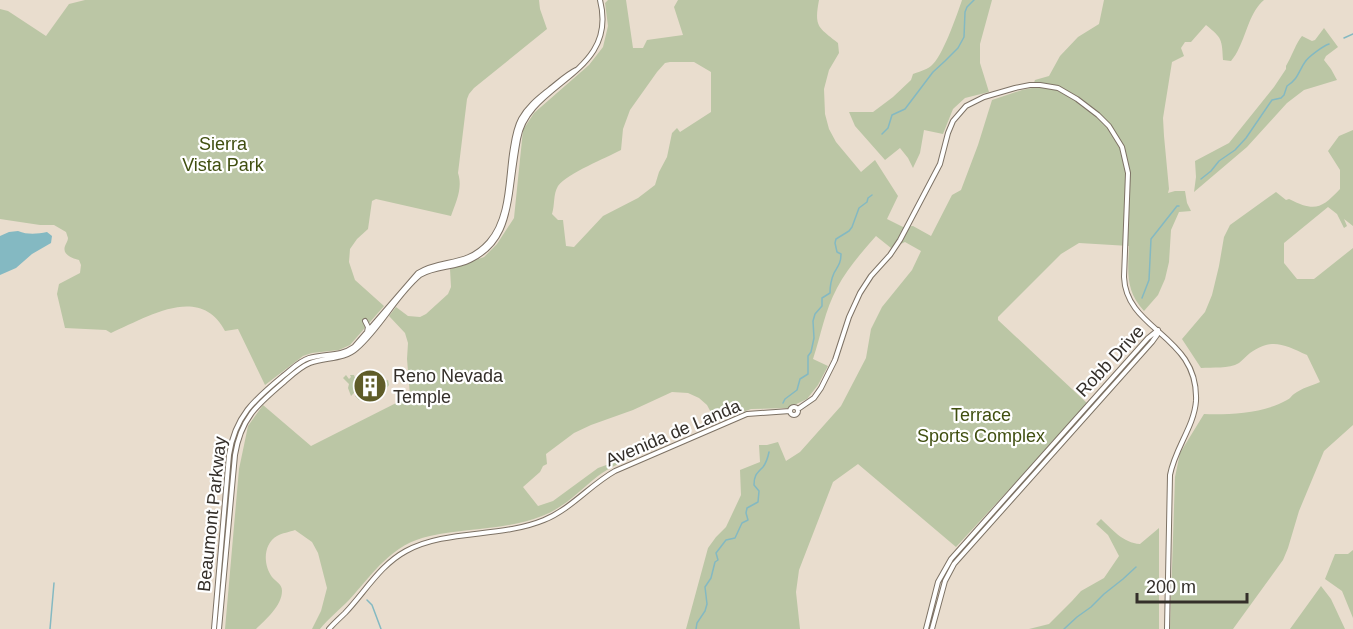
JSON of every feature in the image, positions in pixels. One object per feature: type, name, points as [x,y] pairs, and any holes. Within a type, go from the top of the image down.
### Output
[{"type":"street","name":"Beaumont Parkway","points":[[219,629],[235,455],[239,434],[247,418],[259,404],[303,366],[343,356],[357,348],[420,275],[474,258],[497,237],[506,218],[518,134],[523,122],[534,106],[572,76],[589,58],[600,38],[603,15],[600,0]]},
{"type":"street","name":"Beaumont Parkway","points":[[214,629],[229,455],[237,424],[255,400],[298,364],[311,357],[346,352],[357,344],[418,273],[428,268],[467,258],[490,241],[500,224],[504,211],[514,140],[521,120],[535,102],[576,70]]},
{"type":"street","name":"Avenida de Landa","points":[[329,629],[384,568],[398,556],[416,546],[541,521],[567,507],[615,471],[747,414],[790,411],[792,415],[796,415],[798,410],[821,388],[835,360],[849,317],[860,293],[900,240],[940,164],[951,127],[957,116],[966,106],[988,95],[1012,88],[1038,85],[1058,88],[1077,99],[1098,115],[1114,133],[1125,155],[1128,173],[1124,277],[1128,297],[1135,309],[1174,345],[1184,357],[1192,373],[1196,391],[1193,417],[1174,457],[1170,475],[1167,629]]},
{"type":"street","points":[[365,321],[368,327],[367,332]]},
{"type":"street","name":"Robb Drive","points":[[926,629],[938,582],[951,559],[1096,395],[1158,330]]},
{"type":"street","name":"Robb Drive","points":[[932,629],[945,581],[954,564],[1140,356],[1156,337],[1158,330]]},
{"type":"green space","name":"Sierra Vista Park","points":[[85,0],[539,0],[547,29],[469,94],[458,173],[459,190],[451,216],[376,199],[372,201],[368,229],[350,249],[349,262],[355,280],[384,306],[350,345],[339,350],[303,356],[265,385],[238,329],[225,331],[214,317],[202,309],[172,308],[111,333],[106,330],[65,328],[57,294],[59,284],[80,273],[81,265],[79,260],[68,256],[65,252],[68,238],[66,232],[54,225],[0,219],[0,9],[8,11],[46,36],[69,4]]},
{"type":"green space","name":"Terrace Sports Complex","points":[[608,0],[626,0],[633,48],[643,48],[647,40],[683,35],[674,7],[678,0],[819,0],[817,16],[819,26],[838,43],[839,53],[829,70],[824,89],[825,114],[829,129],[836,142],[861,172],[875,160],[898,196],[887,219],[903,227],[913,226],[931,236],[952,195],[961,190],[992,100],[1032,88],[1035,80],[1049,76],[1060,56],[1078,37],[1099,24],[1104,0],[1264,0],[1252,16],[1231,61],[1223,60],[1220,40],[1206,25],[1191,42],[1185,42],[1181,48],[1184,56],[1172,62],[1163,118],[1168,193],[1185,191],[1191,211],[1179,212],[1171,230],[1169,262],[1158,295],[1144,311],[1138,303],[1129,280],[1129,246],[1079,243],[1061,254],[998,317],[998,320],[1088,404],[956,547],[858,464],[833,482],[799,570],[796,592],[800,629],[686,629],[708,548],[726,527],[741,495],[740,470],[760,462],[759,445],[778,442],[786,461],[800,452],[841,406],[866,358],[871,329],[882,307],[912,270],[921,251],[905,242],[891,248],[876,236],[850,268],[833,296],[813,359],[828,366],[807,399],[788,408],[751,409],[716,422],[707,405],[699,398],[688,393],[672,392],[574,433],[546,454],[547,464],[523,487],[538,506],[553,501],[598,468],[640,453],[603,473],[565,504],[550,513],[515,524],[430,536],[404,546],[384,561],[320,629],[312,629],[321,611],[327,588],[318,553],[312,542],[295,530],[281,534],[269,544],[266,555],[269,572],[282,589],[279,602],[256,629],[225,629],[239,469],[248,426],[263,405],[311,446],[410,396],[408,343],[405,333],[389,316],[396,307],[408,316],[420,317],[426,314],[448,294],[451,287],[450,269],[484,257],[497,244],[514,218],[523,130],[534,113],[589,65],[603,47],[608,26],[605,3]],"holes":[[[694,62],[711,72],[711,112],[680,132],[677,128],[672,133],[667,157],[655,185],[638,198],[603,216],[574,247],[566,246],[563,220],[558,220],[552,214],[558,186],[578,171],[621,150],[623,129],[630,110],[665,63]]]},
{"type":"green space","points":[[962,0],[992,0],[980,44],[980,63],[989,92],[965,98],[953,109],[943,134],[924,130],[920,153],[913,168],[900,148],[885,160],[855,126],[849,112],[873,112],[911,80],[913,74],[931,66],[944,46]]},
{"type":"green space","points":[[1324,28],[1338,47],[1324,60],[1337,80],[1304,90],[1287,103],[1247,147],[1194,192],[1195,161],[1229,143],[1274,87],[1286,69],[1302,36],[1312,41],[1315,40]]},
{"type":"green space","points":[[1353,130],[1353,226],[1344,219],[1347,226],[1344,228],[1337,214],[1328,207],[1284,243],[1284,263],[1297,279],[1314,279],[1353,248],[1353,425],[1324,451],[1299,511],[1283,560],[1233,629],[1170,629],[1175,477],[1180,453],[1204,414],[1235,413],[1268,408],[1320,382],[1307,355],[1285,346],[1265,345],[1250,353],[1239,363],[1230,366],[1201,368],[1182,339],[1205,312],[1212,295],[1224,237],[1230,225],[1276,192],[1286,200],[1289,199],[1305,206],[1317,206],[1328,201],[1340,189],[1340,170],[1328,151],[1339,136]]},
{"type":"green space","points":[[346,375],[349,379],[350,375],[354,375],[357,384],[362,382],[355,386],[362,398],[385,386],[383,382],[388,380],[389,385],[376,396],[375,394],[381,391],[359,400],[355,396],[357,394],[354,385],[355,392],[351,396],[349,384],[343,378]]},
{"type":"green space","points":[[1101,519],[1123,538],[1140,544],[1159,528],[1159,629],[1029,629],[1049,624],[1081,591],[1104,578],[1119,556],[1108,535],[1096,524]]},
{"type":"green space","points":[[1353,550],[1353,618],[1342,591],[1325,579],[1335,554],[1348,554]]},
{"type":"green space","points":[[1321,586],[1331,599],[1345,629],[1290,629]]},
{"type":"water","points":[[18,231],[32,234],[47,232],[52,236],[51,243],[32,254],[16,268],[0,275],[0,236]]},
{"type":"waterway","points":[[882,134],[888,128],[892,115],[905,109],[933,72],[958,48],[964,37],[965,12],[974,0]]},
{"type":"waterway","points":[[1344,38],[1353,34]]},
{"type":"waterway","points":[[1201,179],[1246,138],[1272,100],[1284,95],[1287,86],[1296,78],[1307,60],[1329,44]]},
{"type":"waterway","points":[[783,403],[797,390],[800,379],[808,374],[808,356],[814,338],[813,321],[815,314],[822,306],[822,298],[830,293],[832,278],[840,260],[841,254],[837,252],[836,239],[849,231],[859,208],[872,195]]},
{"type":"waterway","points":[[1142,298],[1149,280],[1151,239],[1179,206]]},
{"type":"waterway","points":[[696,629],[707,604],[705,587],[711,578],[715,562],[718,560],[716,553],[726,540],[735,538],[742,523],[748,520],[747,508],[758,502],[759,491],[754,485],[756,474],[765,464],[769,452]]},
{"type":"waterway","points":[[1064,629],[1136,567]]},
{"type":"waterway","points":[[50,629],[54,583]]},
{"type":"waterway","points":[[367,600],[372,605],[381,629]]},
{"type":"place","name":"Reno Nevada Temple","points":[[370,386]]}]
